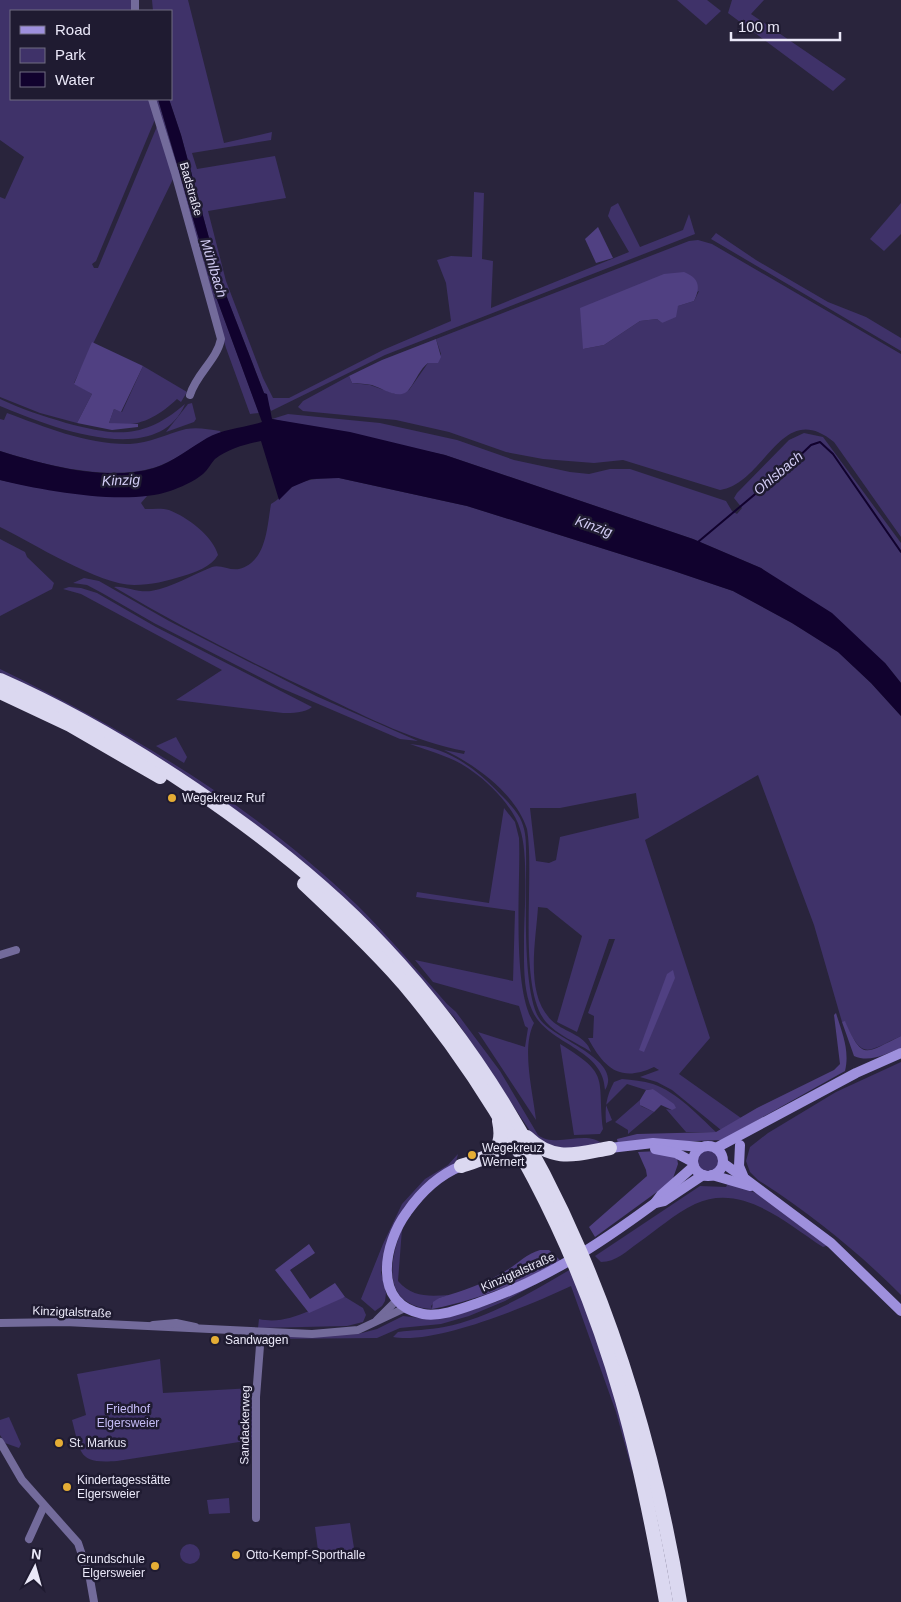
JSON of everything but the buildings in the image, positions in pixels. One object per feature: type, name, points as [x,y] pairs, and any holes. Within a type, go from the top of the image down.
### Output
[{"type":"highway","points":[[0,680],[104,732],[168,771],[273,846],[333,897],[385,948],[448,1022],[521,1131],[570,1227],[610,1324],[628,1378],[659,1491],[680,1602]]},
{"type":"highway","points":[[0,692],[70,725],[176,787],[218,815],[302,882],[354,931],[401,982],[457,1054],[497,1112],[527,1165],[558,1228],[603,1343],[622,1400],[637,1459],[652,1523],[666,1602]]},
{"type":"highway","points":[[461,1166],[486,1158],[496,1152],[500,1144],[501,1130],[497,1112]]},
{"type":"highway","points":[[521,1131],[539,1149],[552,1154],[570,1154],[610,1148]]},
{"type":"street","name":"Badstraße","points":[[152,100],[175,172],[222,339],[220,347],[200,374],[190,394]]},
{"type":"street","points":[[0,955],[16,950]]},
{"type":"street","points":[[610,1148],[654,1143],[716,1148],[848,1077],[901,1053]]},
{"type":"street","points":[[708,1175],[720,1171],[723,1161],[760,1126]]},
{"type":"street","points":[[740,1144],[739,1166],[744,1178]]},
{"type":"street","points":[[693,1164],[695,1153],[701,1147]]},
{"type":"street","points":[[610,1148],[616,1154],[644,1148],[676,1153],[708,1175],[758,1189]]},
{"type":"street","points":[[716,1148],[723,1161],[831,1243],[901,1311]]},
{"type":"street","points":[[676,1153],[682,1161],[681,1178]]},
{"type":"street","name":"Kinzigtalstraße","points":[[375,1323],[396,1300],[405,1308],[430,1315],[446,1313],[493,1298],[550,1274],[605,1240],[655,1203],[660,1195],[681,1178],[693,1164]]},
{"type":"street","points":[[396,1300],[386,1278],[391,1248],[406,1213],[445,1173],[461,1166]]},
{"type":"street","name":"Kinzigtalstraße","points":[[655,1203],[664,1201],[708,1175]]},
{"type":"street","name":"Kinzigtalstraße","points":[[0,1323],[65,1322],[143,1327],[176,1323],[195,1327],[261,1333],[312,1334],[358,1330],[405,1308]]},
{"type":"street","name":"Sandackerweg","points":[[256,1518],[256,1398],[261,1333]]},
{"type":"street","points":[[0,1442],[22,1480],[78,1543],[90,1579],[94,1602]]},
{"type":"street","points":[[29,1539],[44,1506]]},
{"type":"green space","points":[[0,0],[131,0],[132,10],[10,10],[10,100],[149,100],[156,117],[96,261],[92,264],[94,268],[98,268],[158,124],[173,179],[74,383],[92,394],[77,423],[40,413],[0,397],[0,197],[5,199],[24,157],[0,140]]},
{"type":"green space","points":[[152,0],[188,0],[224,143],[272,132],[271,140],[192,153],[197,169],[275,156],[286,198],[208,211],[226,281],[263,378],[273,398],[289,398],[383,350],[451,321],[446,283],[437,260],[451,256],[472,257],[474,192],[484,193],[482,259],[493,261],[491,308],[629,252],[608,216],[611,207],[618,203],[640,247],[683,230],[689,214],[695,234],[385,355],[271,411],[221,282],[181,135],[169,100],[172,100],[172,10],[153,10]]},
{"type":"green space","points":[[677,0],[707,0],[721,11],[706,25]]},
{"type":"green space","points":[[732,0],[764,0],[751,14],[846,79],[833,91],[728,13]]},
{"type":"green space","points":[[154,100],[158,100],[215,294],[259,413],[250,414],[226,348]]},
{"type":"green space","points":[[901,203],[901,234],[884,251],[870,239]]},
{"type":"green space","points":[[716,233],[756,260],[828,302],[866,317],[901,338],[901,351],[711,239]]},
{"type":"green space","points":[[698,240],[712,244],[901,354],[901,537],[834,442],[816,431],[800,430],[787,436],[750,473],[736,484],[720,490],[623,460],[594,463],[543,459],[506,452],[449,432],[396,420],[303,411],[298,407],[303,401],[349,376],[352,383],[370,385],[395,394],[409,390],[428,363],[437,363],[441,354],[436,339],[689,241]],"holes":[[[699,291],[694,301],[678,306],[662,323],[657,319],[640,321],[604,345],[583,349]]]},
{"type":"green space","points":[[143,366],[187,392],[181,402],[177,399],[155,416],[146,420],[129,424],[109,423],[114,409],[122,412]]},
{"type":"green space","points":[[0,399],[66,423],[100,431],[115,432],[128,432],[156,424],[185,404],[171,424],[151,435],[126,439],[99,437],[44,423],[0,406]]},
{"type":"green space","points":[[192,403],[196,419],[194,422],[166,432],[188,404]]},
{"type":"green space","points":[[7,413],[67,434],[114,444],[144,442],[190,428],[220,431],[221,433],[171,461],[153,468],[135,472],[96,472],[56,466],[0,451],[0,419],[4,420]]},
{"type":"green space","points":[[288,414],[380,423],[457,440],[514,460],[570,472],[589,474],[610,469],[630,469],[726,501],[732,511],[737,514],[742,508],[734,498],[737,493],[789,440],[804,433],[823,437],[901,543],[901,683],[885,663],[761,568],[693,539],[445,455],[272,419]]},
{"type":"green space","points":[[339,478],[467,506],[733,591],[792,623],[838,652],[871,683],[901,716],[901,1036],[867,1050],[861,1048],[856,1043],[845,1022],[842,1022],[814,925],[758,775],[645,840],[710,1038],[679,1074],[741,1118],[721,1130],[672,1090],[657,1082],[640,1077],[659,1070],[654,1067],[642,1072],[632,1073],[622,1073],[614,1070],[600,1057],[588,1038],[593,1038],[594,1016],[588,1013],[615,939],[609,939],[577,1032],[557,1022],[582,936],[547,908],[538,907],[534,970],[535,986],[539,1001],[546,1014],[556,1024],[581,1038],[591,1052],[550,1027],[537,1006],[529,958],[529,849],[527,829],[522,816],[514,804],[493,782],[469,764],[444,750],[464,754],[465,751],[428,742],[357,713],[217,644],[114,587],[151,591],[175,584],[212,567],[239,569],[248,565],[255,559],[264,542],[271,504],[297,484],[315,479]],"holes":[[[636,793],[639,818],[560,837],[556,860],[549,863],[536,861],[530,808],[560,808]]]},
{"type":"green space","points":[[0,480],[73,492],[147,496],[141,503],[145,509],[167,509],[184,517],[205,534],[218,555],[211,563],[198,571],[159,582],[134,585],[103,578],[66,562],[0,527]]},
{"type":"green space","points":[[0,539],[25,552],[27,557],[54,583],[52,589],[0,616]]},
{"type":"green space","points":[[84,578],[99,581],[169,621],[316,696],[418,741],[400,739],[281,688],[154,623],[87,585],[73,583]]},
{"type":"green space","points":[[69,587],[81,588],[97,593],[156,627],[312,707],[302,712],[283,713],[176,700],[222,670],[81,594],[63,589]]},
{"type":"green space","points":[[0,669],[96,718],[143,745],[233,803],[276,835],[318,869],[358,906],[456,1012],[500,1071],[538,1135],[545,1139],[553,1140],[588,1138],[602,1144],[560,1153],[540,1146],[454,1017],[275,839],[0,675]]},
{"type":"green space","points":[[176,737],[187,757],[184,763],[156,746]]},
{"type":"green space","points":[[410,744],[436,749],[460,760],[491,785],[520,818],[526,840],[527,962],[533,1004],[539,1018],[546,1026],[584,1050],[605,1069],[608,1079],[605,1090],[602,1076],[595,1065],[585,1055],[539,1022],[529,1002],[524,968],[524,854],[523,840],[517,821],[494,789],[479,776],[450,758]]},
{"type":"green space","points":[[504,808],[515,822],[519,838],[520,961],[522,986],[527,1007],[534,1023],[530,1033],[528,1057],[536,1120],[478,1032],[525,1047],[528,1028],[525,1026],[519,1006],[433,982],[415,960],[513,981],[515,911],[416,897],[417,892],[489,903]]},
{"type":"green space","points":[[560,1044],[587,1063],[598,1079],[603,1129],[600,1134],[574,1135]]},
{"type":"green space","points":[[901,1062],[901,1295],[832,1233],[758,1180],[750,1172],[746,1161],[750,1147],[768,1133],[836,1092]]},
{"type":"green space","points":[[622,1079],[649,1083],[679,1098],[716,1132],[686,1132],[666,1109],[672,1110],[653,1089],[646,1090],[627,1084],[606,1105],[614,1082]]},
{"type":"green space","points":[[640,1100],[641,1106],[654,1112],[628,1134],[628,1130],[615,1122]]},
{"type":"green space","points":[[606,1105],[612,1120],[606,1123],[606,1112]]},
{"type":"green space","points":[[708,1149],[716,1152],[719,1160],[716,1168],[708,1171],[700,1168],[697,1160],[700,1152]]},
{"type":"green space","points":[[458,1154],[456,1162],[423,1186],[384,1254],[381,1272],[386,1293],[385,1301],[375,1311],[361,1299],[383,1244],[402,1204],[425,1179],[448,1165]]},
{"type":"green space","points":[[729,1181],[762,1196],[826,1243],[826,1246],[823,1247],[763,1208],[730,1198],[712,1199],[695,1204],[680,1212],[625,1253],[612,1260],[601,1262],[595,1256],[700,1186],[726,1187]]},
{"type":"green space","points":[[402,1229],[398,1281],[409,1290],[422,1295],[450,1295],[439,1298],[431,1306],[432,1309],[416,1306],[405,1300],[397,1291],[393,1281],[394,1255]]},
{"type":"green space","points":[[571,1269],[603,1354],[636,1468],[632,1470],[616,1412],[571,1286],[483,1322],[433,1335],[411,1338],[393,1337],[398,1332],[444,1327],[494,1311]]},
{"type":"green space","points":[[538,1283],[505,1301],[469,1316],[441,1324],[400,1328],[377,1338],[267,1339],[273,1337],[358,1334],[377,1329],[403,1316],[429,1319],[466,1312],[496,1302]]},
{"type":"green space","points":[[345,1297],[363,1308],[366,1315],[363,1322],[347,1326],[258,1328],[259,1319],[281,1320],[303,1314]]},
{"type":"green space","name":"Friedhof Elgersweier","points":[[160,1359],[163,1393],[253,1388],[252,1440],[117,1461],[95,1461],[83,1454],[77,1441],[72,1420],[86,1415],[77,1374]]},
{"type":"green space","points":[[9,1417],[21,1444],[19,1448],[5,1443],[0,1435],[0,1420]]},
{"type":"green space","points":[[229,1498],[230,1513],[209,1514],[207,1500]]},
{"type":"green space","points":[[350,1523],[355,1554],[319,1558],[315,1527]]},
{"type":"green space","points":[[190,1544],[197,1547],[200,1554],[197,1561],[190,1564],[183,1561],[180,1554],[183,1547]]},
{"type":"shaded area","points":[[598,227],[613,258],[596,263],[585,239]]},
{"type":"shaded area","points":[[684,272],[696,280],[698,291],[694,301],[678,306],[676,317],[662,323],[657,319],[640,321],[604,345],[583,349],[580,308],[664,274]]},
{"type":"shaded area","points":[[436,339],[441,357],[438,363],[428,363],[425,365],[406,392],[397,394],[372,385],[352,383],[349,376],[382,360]]},
{"type":"shaded area","points":[[92,342],[143,366],[121,412],[114,409],[109,423],[138,424],[138,427],[112,430],[77,423],[92,394],[74,384]]},
{"type":"shaded area","points":[[673,970],[675,978],[644,1052],[639,1050],[667,974]]},
{"type":"shaded area","points":[[836,1013],[846,1049],[845,1071],[722,1140],[618,1144],[617,1139],[637,1134],[716,1132],[757,1108],[834,1070],[840,1064],[834,1015]]},
{"type":"shaded area","points":[[845,1021],[856,1043],[861,1048],[872,1050],[901,1036],[901,1048],[872,1058],[866,1059],[854,1056],[842,1022]]},
{"type":"shaded area","points":[[653,1089],[674,1104],[676,1108],[672,1110],[661,1105],[654,1112],[640,1105],[640,1100],[646,1090]]},
{"type":"shaded area","points":[[659,1151],[677,1158],[678,1164],[672,1181],[595,1237],[589,1227],[647,1176],[638,1152]]},
{"type":"shaded area","points":[[309,1244],[315,1253],[290,1270],[310,1299],[335,1283],[345,1297],[309,1313],[275,1270]]},
{"type":"shaded area","points":[[540,1250],[549,1250],[561,1261],[530,1277],[498,1290],[432,1309],[433,1302],[439,1298],[491,1279]]},
{"type":"water","points":[[158,100],[169,100],[181,135],[221,282],[264,393],[267,394],[272,419],[350,432],[445,455],[693,539],[761,568],[832,613],[885,663],[901,683],[901,716],[871,683],[838,652],[792,623],[733,591],[467,506],[339,478],[311,479],[292,487],[279,500],[261,441],[243,445],[226,452],[215,459],[205,472],[187,484],[174,490],[152,495],[109,497],[85,495],[0,480],[0,451],[36,462],[76,470],[116,473],[136,472],[154,468],[168,462],[213,435],[262,422],[215,294]]},
{"type":"waterway","name":"Ohlsbach","points":[[698,542],[811,445],[820,442],[833,454],[901,552]]},
{"type":"place","name":"Wegekreuz Ruf","points":[[172,798]]},
{"type":"place","name":"Wegekreuz Wernert","points":[[472,1155]]},
{"type":"place","name":"Sandwagen","points":[[215,1340]]},
{"type":"place","name":"St. Markus","points":[[59,1443]]},
{"type":"place","name":"Kindertagesstätte Elgersweier","points":[[67,1487]]},
{"type":"place","name":"Otto-Kempf-Sporthalle","points":[[236,1555]]},
{"type":"place","name":"Grundschule Elgersweier","points":[[155,1566]]},
{"type":"water label","name":"Mühlbach","points":[[214,268]]},
{"type":"water label","name":"Kinzig","points":[[121,480]]},
{"type":"water label","name":"Kinzig","points":[[594,526]]}]
